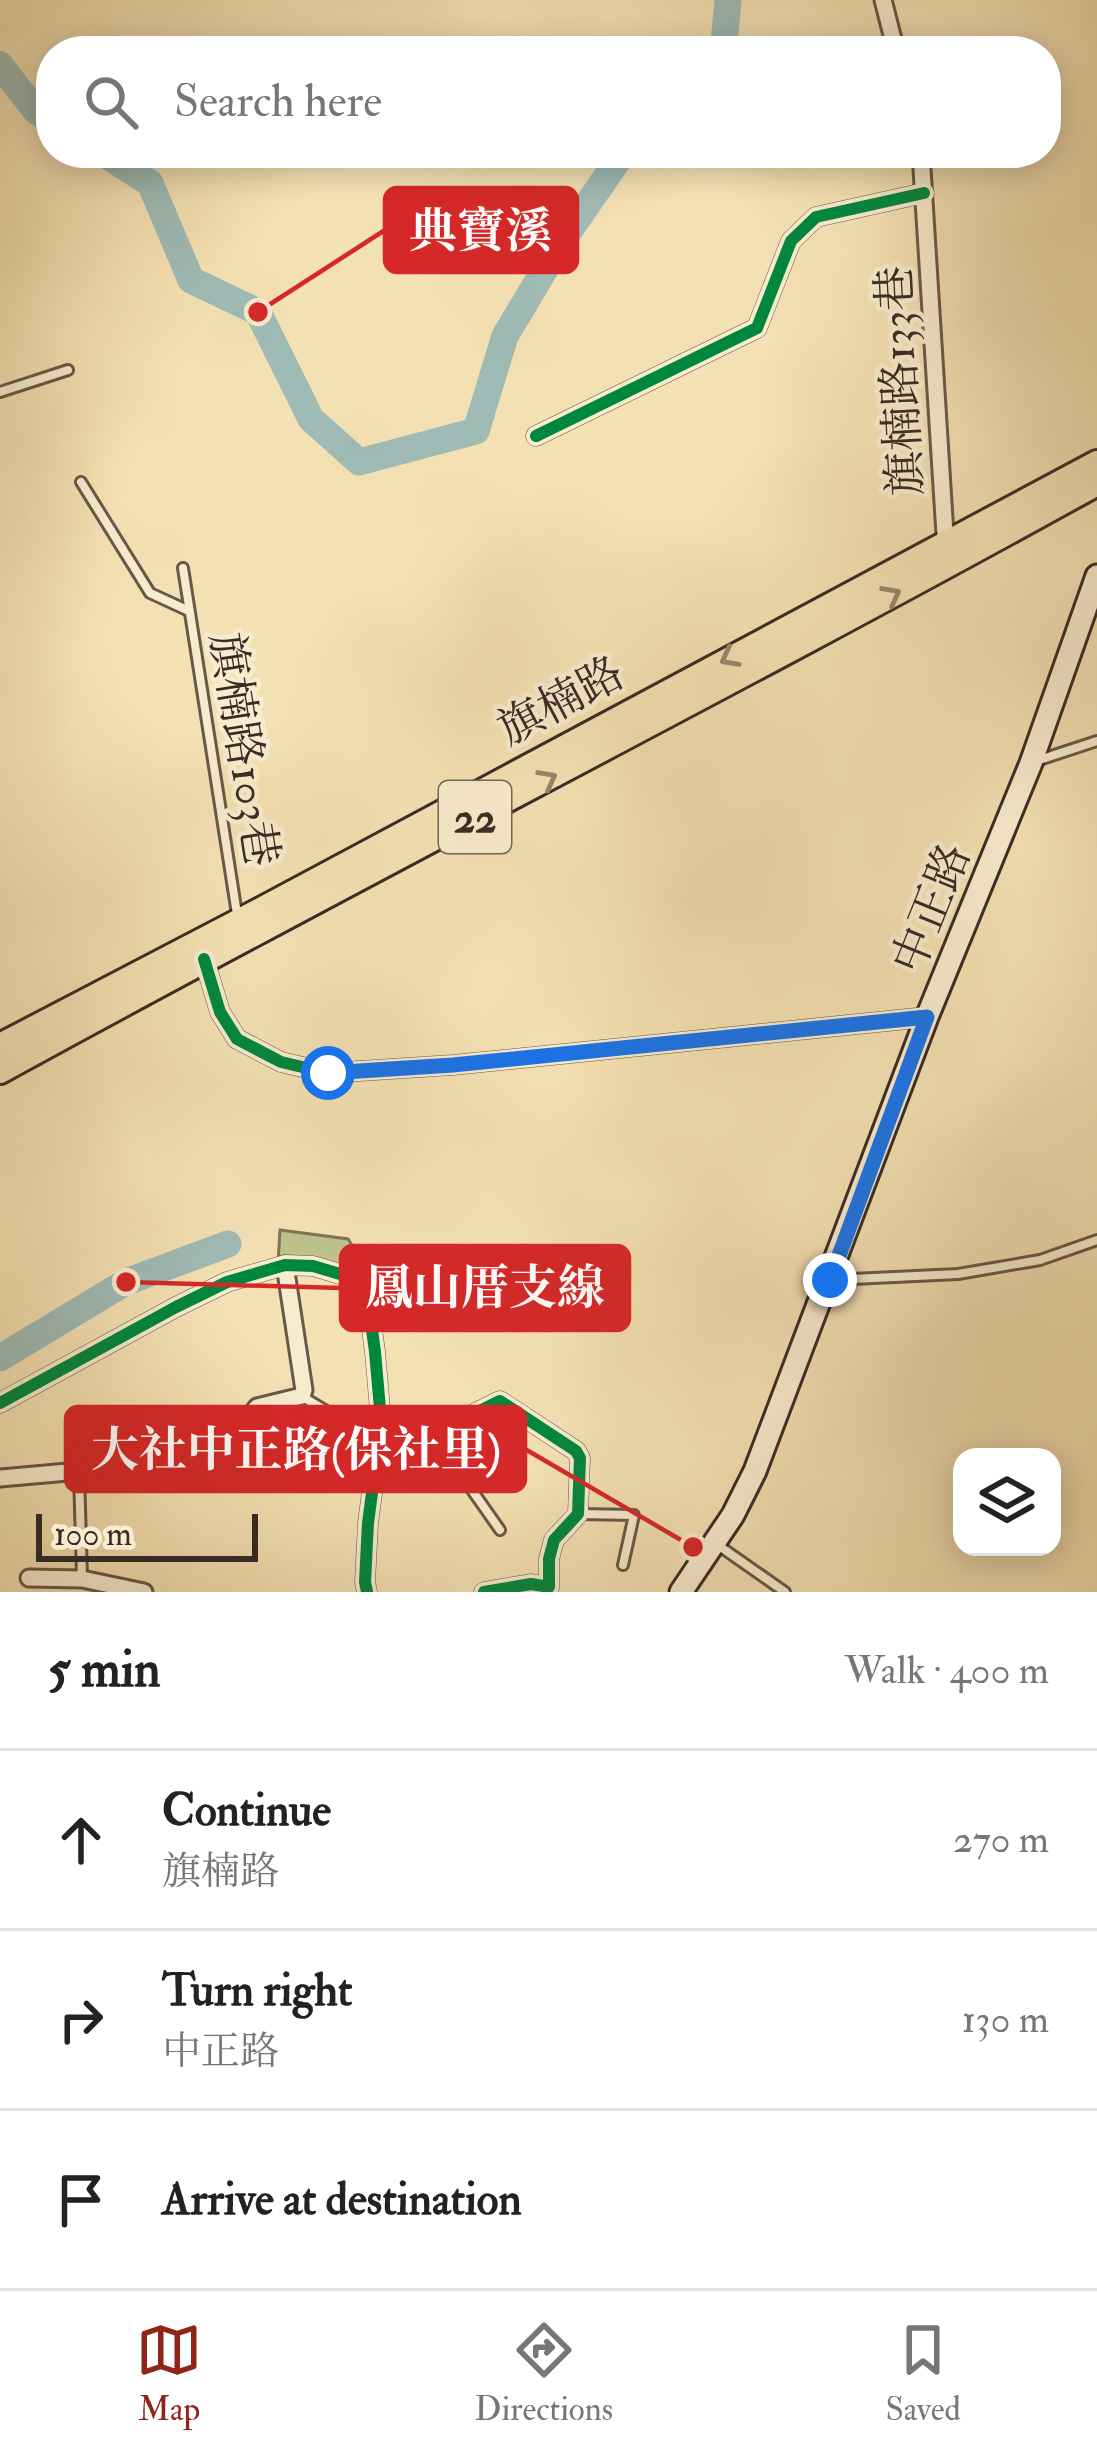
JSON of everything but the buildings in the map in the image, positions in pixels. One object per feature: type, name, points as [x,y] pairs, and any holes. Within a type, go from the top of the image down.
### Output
[{"type":"main road","name":"旗楠路","points":[[947,554],[1097,463]]},
{"type":"main road","name":"旗楠路","points":[[0,1046],[240,930],[947,554],[1097,482]]},
{"type":"main road","name":"中正路","points":[[681,1592],[734,1515],[755,1471],[927,1017],[1030,763],[1097,576]]},
{"type":"main road","name":"旗楠路","points":[[0,1072],[204,959],[240,930]]},
{"type":"street","points":[[883,0],[892,36]]},
{"type":"street","name":"旗楠路133巷","points":[[922,168],[947,554]]},
{"type":"street","name":"旗楠路133巷","points":[[536,436],[757,328],[791,241],[816,217],[924,193]]},
{"type":"street","points":[[204,959],[220,1012],[237,1039],[280,1062],[328,1073],[453,1065],[927,1017]]},
{"type":"street","points":[[252,1481],[253,1412],[302,1396],[304,1390],[285,1265]]},
{"type":"street","points":[[0,1403],[227,1282],[285,1265],[313,1266],[350,1277],[368,1300],[384,1450],[374,1478],[364,1582],[367,1592]]},
{"type":"street","points":[[384,1450],[433,1434],[496,1402],[507,1403],[576,1451],[581,1468],[578,1514],[554,1540],[549,1559],[552,1589],[531,1584],[484,1592]]},
{"type":"street","points":[[0,1478],[79,1471],[196,1474],[252,1481],[374,1478]]},
{"type":"street","points":[[29,1578],[82,1579],[144,1592]]},
{"type":"lane","points":[[0,392],[68,370]]},
{"type":"lane","points":[[81,482],[150,592],[190,611]]},
{"type":"lane","name":"旗楠路103巷","points":[[184,568],[240,930]]},
{"type":"lane","points":[[1030,763],[1097,741]]},
{"type":"lane","points":[[830,1280],[958,1274],[1040,1259],[1097,1240]]},
{"type":"lane","points":[[302,1396],[384,1450]]},
{"type":"lane","points":[[433,1434],[500,1530]]},
{"type":"lane","points":[[79,1471],[82,1579]]},
{"type":"lane","points":[[578,1514],[634,1514],[623,1564]]},
{"type":"lane","points":[[714,1543],[784,1592]]},
{"type":"green space","points":[[280,1230],[348,1239],[366,1268],[370,1293],[353,1276],[278,1263]]},
{"type":"waterway","points":[[725,36],[728,0]]},
{"type":"waterway","points":[[0,65],[36,111]]},
{"type":"waterway","points":[[126,168],[150,183],[191,280],[258,312],[311,419],[359,462],[476,431],[505,336],[613,168]]},
{"type":"waterway","points":[[0,1358],[126,1282],[228,1244]]},
{"type":"cycle path","points":[[536,436],[757,328],[791,241],[816,217],[924,193]]},
{"type":"cycle path","points":[[204,959],[220,1012],[237,1039],[281,1062],[328,1073],[453,1065],[927,1017]]},
{"type":"cycle path","points":[[0,1403],[227,1282],[285,1265],[313,1266],[350,1277],[368,1300],[384,1454],[374,1478],[368,1523],[367,1592]]},
{"type":"cycle path","points":[[384,1454],[500,1401],[576,1451],[580,1458],[578,1514],[554,1540],[549,1587],[531,1584],[484,1592]]},
{"type":"place","name":"典寶溪","points":[[258,312]]},
{"type":"place","name":"鳳山厝支線","points":[[126,1282]]},
{"type":"place","name":"大社中正路(保社里)","points":[[693,1547]]},
{"type":"route","points":[[328,1073],[453,1065],[927,1017],[830,1280]]}]
